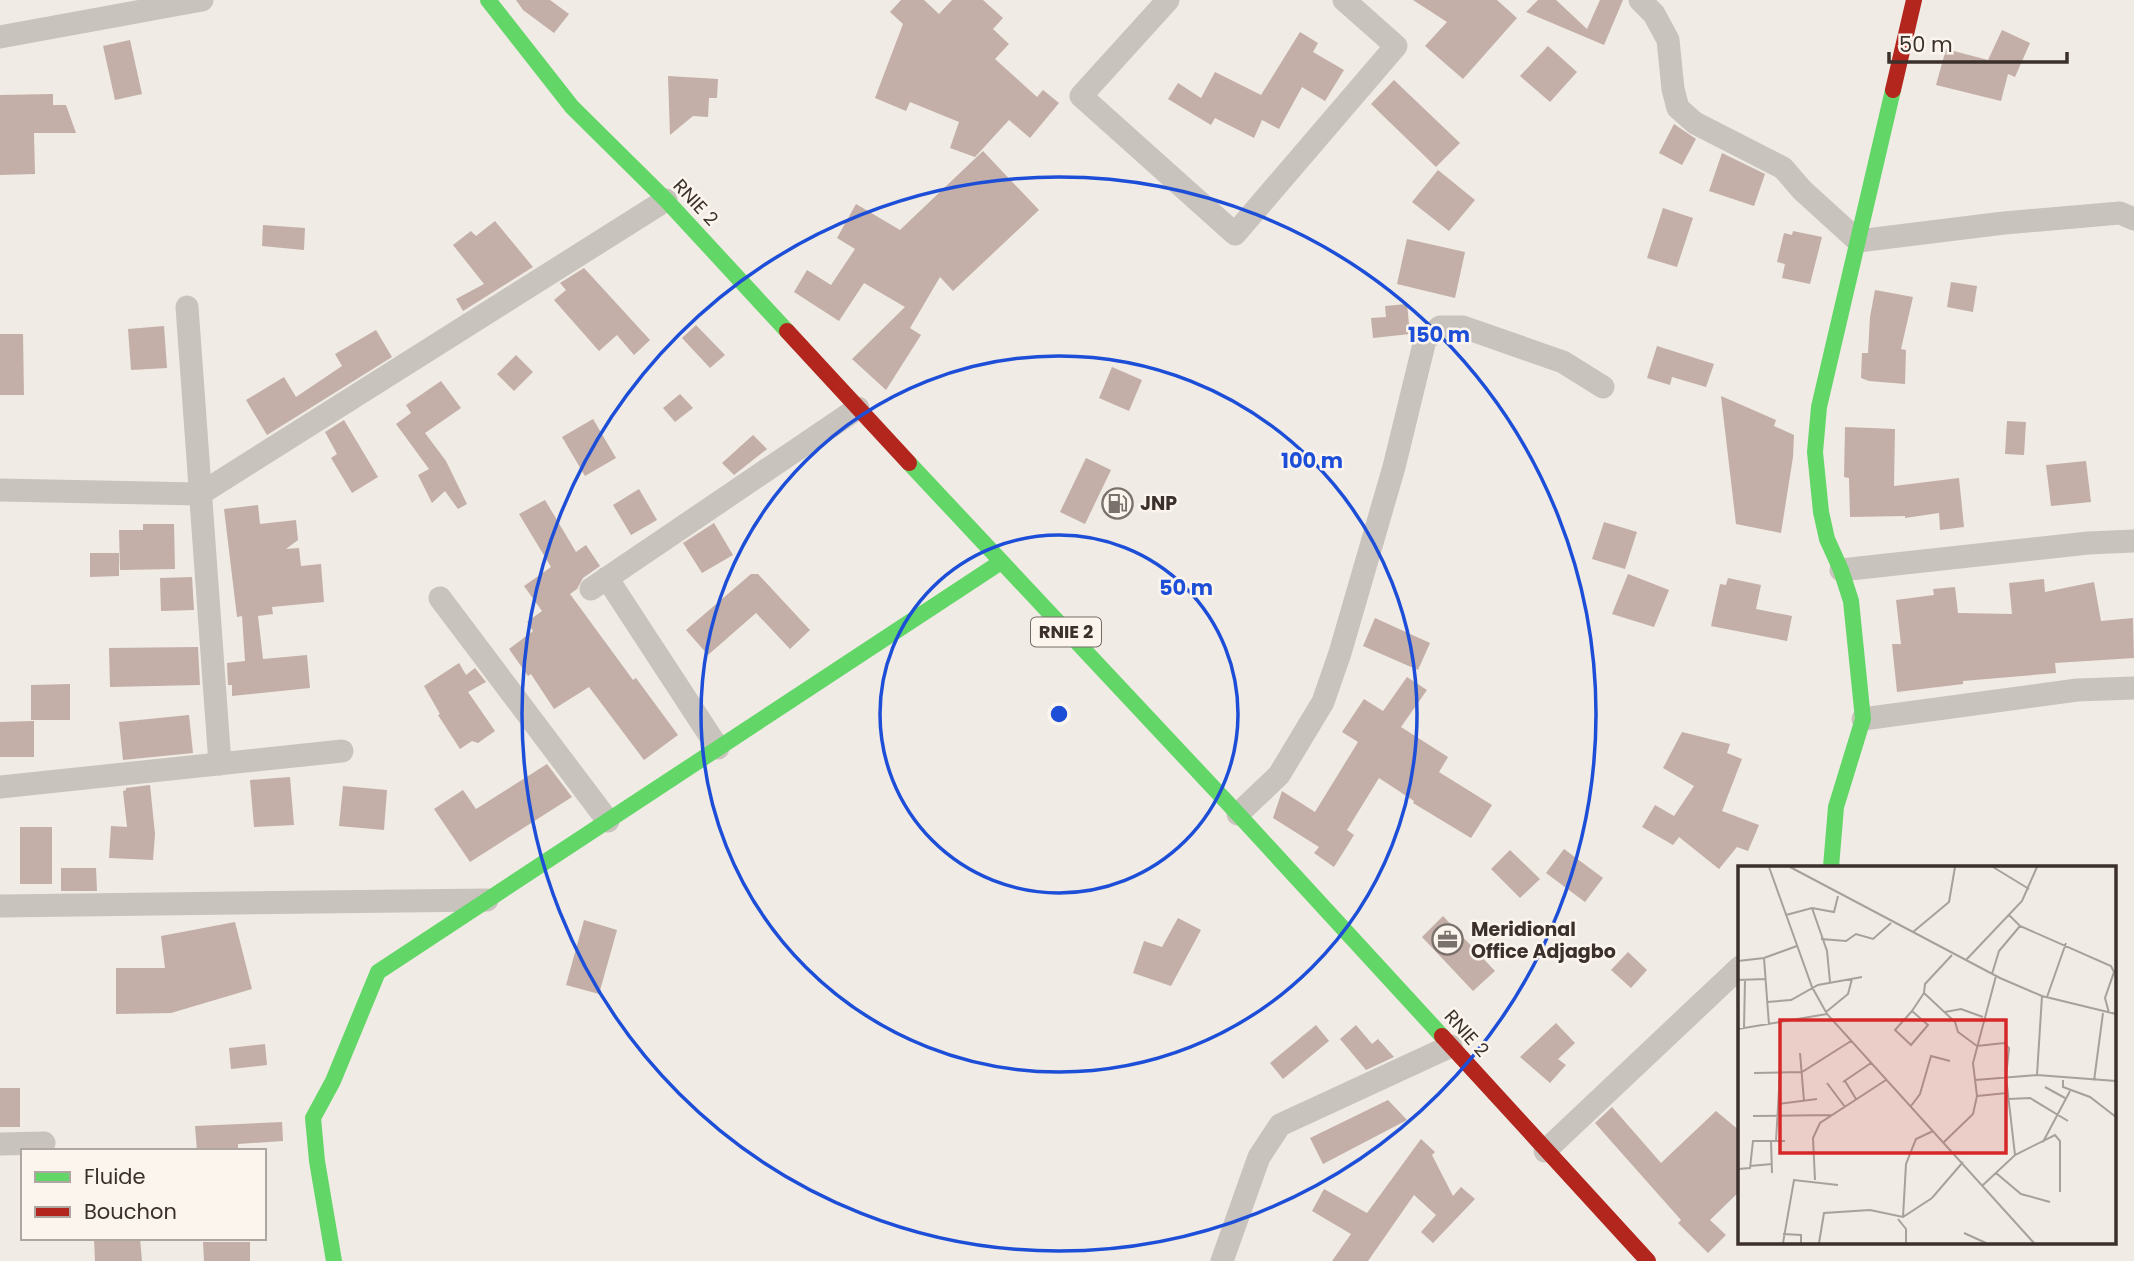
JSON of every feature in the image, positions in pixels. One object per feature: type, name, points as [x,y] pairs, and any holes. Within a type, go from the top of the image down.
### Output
[{"type":"main road","name":"RNIE 2","points":[[488,0],[572,107],[666,201],[1238,814],[1648,1261]]},
{"type":"main road","points":[[1831,866],[1836,807],[1863,719],[1851,601],[1827,539],[1821,512],[1815,452],[1819,407],[1914,0]]},
{"type":"main road","points":[[334,1261],[317,1161],[313,1118],[333,1081],[378,972],[1001,562]]},
{"type":"street","points":[[0,37],[202,0]]},
{"type":"street","points":[[1168,0],[1081,96],[1235,234],[1396,46],[1344,0]]},
{"type":"street","points":[[1640,0],[1654,14],[1668,40],[1673,89],[1678,108],[1695,123],[1783,168],[1802,190],[1858,241],[2004,223],[2120,213],[2134,219]]},
{"type":"street","points":[[0,490],[200,494],[666,201]]},
{"type":"street","points":[[187,307],[220,764]]},
{"type":"street","points":[[1238,814],[1279,775],[1323,702],[1340,653],[1394,467],[1425,340],[1440,327],[1463,327],[1563,362],[1603,387]]},
{"type":"street","points":[[718,748],[599,583],[858,408]]},
{"type":"street","points":[[1841,570],[2088,543],[2134,541]]},
{"type":"street","points":[[440,598],[608,821]]},
{"type":"street","points":[[1863,719],[2077,690],[2134,688]]},
{"type":"street","points":[[0,788],[342,751]]},
{"type":"street","points":[[0,906],[487,900]]},
{"type":"street","points":[[1545,1151],[1738,969]]},
{"type":"street","points":[[1222,1261],[1259,1157],[1280,1125],[1451,1046]]},
{"type":"street","points":[[0,1144],[44,1143]]},
{"type":"building","points":[[516,0],[550,0],[569,14],[554,33],[523,10]]},
{"type":"building","points":[[901,0],[924,0],[939,14],[952,0],[983,0],[1003,18],[993,29],[1009,44],[995,59],[1037,97],[1043,90],[1059,103],[1030,138],[1009,120],[975,157],[950,148],[959,122],[910,102],[906,111],[875,98],[903,24],[890,12]]},
{"type":"building","points":[[1413,0],[1497,0],[1517,18],[1463,79],[1425,46],[1447,22]]},
{"type":"building","points":[[1538,0],[1556,0],[1587,29],[1600,0],[1623,0],[1604,45],[1526,12]]},
{"type":"building","points":[[2002,30],[2030,43],[2015,77],[2008,74],[2001,101],[1936,85],[1946,49],[1988,60]]},
{"type":"building","points":[[1300,32],[1318,43],[1313,52],[1344,70],[1325,101],[1302,87],[1279,129],[1262,120],[1254,138],[1215,118],[1211,125],[1168,99],[1178,83],[1201,98],[1215,72],[1261,95]]},
{"type":"building","points":[[130,40],[142,94],[115,100],[103,46]]},
{"type":"building","points":[[1548,46],[1577,72],[1550,102],[1520,76]]},
{"type":"building","points":[[668,76],[718,79],[717,98],[709,98],[708,117],[693,116],[670,135]]},
{"type":"building","points":[[1394,80],[1460,143],[1436,167],[1371,104]]},
{"type":"building","points":[[53,94],[53,105],[66,105],[76,133],[34,133],[35,174],[0,175],[0,95]]},
{"type":"building","points":[[1674,124],[1696,139],[1682,165],[1659,153]]},
{"type":"building","points":[[983,151],[1039,210],[953,291],[940,277],[910,328],[921,335],[886,390],[852,359],[905,307],[864,283],[839,321],[794,292],[807,270],[831,285],[855,249],[837,238],[856,204],[900,230]]},
{"type":"building","points":[[1722,153],[1765,174],[1754,206],[1709,191]]},
{"type":"building","points":[[1438,170],[1475,200],[1449,231],[1412,202]]},
{"type":"building","points":[[1663,208],[1693,218],[1677,267],[1647,258]]},
{"type":"building","points":[[495,221],[533,267],[463,311],[456,299],[484,284],[453,245],[471,231],[476,236]]},
{"type":"building","points":[[263,225],[305,228],[304,250],[262,246]]},
{"type":"building","points":[[1793,231],[1822,237],[1810,284],[1782,278],[1785,264],[1777,262],[1784,233],[1792,235]]},
{"type":"building","points":[[1407,239],[1465,252],[1455,298],[1397,284]]},
{"type":"building","points":[[584,268],[650,340],[634,355],[617,335],[599,351],[554,300],[566,290],[560,283]]},
{"type":"building","points":[[1951,282],[1977,286],[1973,312],[1947,307]]},
{"type":"building","points":[[1875,290],[1913,297],[1901,349],[1906,350],[1905,384],[1861,378],[1862,353],[1868,353]]},
{"type":"building","points":[[1407,304],[1410,334],[1373,338],[1371,318],[1386,317],[1385,306]]},
{"type":"building","points":[[696,325],[725,355],[710,368],[682,338]]},
{"type":"building","points":[[164,326],[167,368],[131,370],[128,329]]},
{"type":"building","points":[[376,330],[392,357],[267,435],[246,400],[284,377],[296,397],[342,366],[335,354]]},
{"type":"building","points":[[0,334],[23,334],[24,395],[0,395]]},
{"type":"building","points":[[1657,346],[1714,364],[1706,387],[1672,377],[1670,385],[1647,378]]},
{"type":"building","points":[[516,355],[533,372],[514,391],[497,374]]},
{"type":"building","points":[[1112,367],[1142,380],[1129,411],[1099,398]]},
{"type":"building","points":[[441,381],[461,408],[425,433],[446,461],[467,504],[458,509],[445,491],[432,503],[418,475],[429,469],[396,424],[411,413],[406,405]]},
{"type":"building","points":[[680,394],[693,408],[675,422],[663,408]]},
{"type":"building","points":[[1721,396],[1776,420],[1774,426],[1794,435],[1781,533],[1736,524]]},
{"type":"building","points":[[593,419],[616,458],[585,476],[562,437]]},
{"type":"building","points":[[344,420],[378,477],[352,493],[331,458],[337,454],[325,432]]},
{"type":"building","points":[[2007,421],[2026,422],[2024,455],[2005,454]]},
{"type":"building","points":[[1845,427],[1895,429],[1894,486],[1959,478],[1964,527],[1940,530],[1939,513],[1905,518],[1850,517],[1849,478],[1844,477]]},
{"type":"building","points":[[753,435],[767,449],[734,475],[722,463]]},
{"type":"building","points":[[1086,458],[1111,470],[1085,524],[1060,512]]},
{"type":"building","points":[[2086,461],[2091,502],[2051,506],[2046,465]]},
{"type":"building","points":[[639,489],[657,520],[631,535],[613,505]]},
{"type":"building","points":[[545,500],[576,552],[586,545],[600,566],[583,578],[577,589],[570,594],[633,680],[636,678],[678,735],[644,760],[589,687],[554,709],[531,674],[528,676],[509,649],[533,631],[527,622],[542,611],[524,586],[551,567],[519,514]]},
{"type":"building","points":[[258,505],[260,524],[296,520],[298,540],[286,549],[299,548],[301,566],[321,564],[324,602],[272,607],[273,614],[258,616],[263,659],[307,655],[310,688],[232,696],[232,685],[228,685],[227,663],[245,661],[242,616],[237,617],[224,509]]},
{"type":"building","points":[[1604,522],[1637,532],[1625,569],[1592,559]]},
{"type":"building","points":[[714,523],[733,555],[702,573],[683,543]]},
{"type":"building","points":[[143,524],[174,524],[175,569],[120,570],[119,530],[143,530]]},
{"type":"building","points":[[90,553],[119,553],[119,576],[90,577]]},
{"type":"building","points":[[751,574],[758,574],[810,630],[790,649],[756,613],[708,655],[686,630]]},
{"type":"building","points":[[1628,574],[1669,590],[1654,627],[1612,614]]},
{"type":"building","points":[[192,577],[194,610],[161,611],[160,578]]},
{"type":"building","points":[[1728,578],[1761,585],[1756,609],[1792,616],[1787,641],[1711,626],[1720,584],[1726,585]]},
{"type":"building","points":[[2044,579],[2045,592],[2094,582],[2101,621],[2133,618],[2134,658],[2055,663],[2056,673],[1963,681],[1963,684],[1897,692],[1892,644],[1901,644],[1896,600],[1934,595],[1933,589],[1955,587],[1958,613],[2012,614],[2009,583]]},
{"type":"building","points":[[1375,618],[1430,643],[1418,670],[1363,646]]},
{"type":"building","points":[[198,647],[200,685],[110,687],[109,648]]},
{"type":"building","points":[[459,663],[466,675],[475,668],[486,682],[468,692],[495,731],[478,743],[472,741],[460,749],[438,715],[440,714],[424,686]]},
{"type":"building","points":[[1407,677],[1427,690],[1401,727],[1448,757],[1439,772],[1492,805],[1471,838],[1413,803],[1414,801],[1379,778],[1347,830],[1354,835],[1334,867],[1314,853],[1319,847],[1273,818],[1282,791],[1315,812],[1358,742],[1342,732],[1364,699],[1383,711]]},
{"type":"building","points":[[70,684],[70,720],[31,720],[31,685]]},
{"type":"building","points":[[189,715],[193,753],[123,760],[119,722]]},
{"type":"building","points":[[34,721],[34,757],[0,757],[0,722]]},
{"type":"building","points":[[1682,732],[1730,744],[1727,753],[1742,759],[1722,811],[1759,825],[1748,851],[1737,847],[1719,869],[1679,837],[1673,845],[1642,827],[1655,805],[1674,816],[1694,786],[1663,768]]},
{"type":"building","points":[[547,764],[572,797],[470,862],[434,809],[463,790],[476,809]]},
{"type":"building","points":[[290,777],[294,825],[254,827],[250,780]]},
{"type":"building","points":[[150,785],[155,834],[153,860],[109,858],[111,826],[127,827],[123,791],[126,788]]},
{"type":"building","points":[[343,786],[387,790],[384,830],[339,826]]},
{"type":"building","points":[[20,827],[52,827],[52,884],[20,884]]},
{"type":"building","points":[[1564,849],[1603,878],[1585,902],[1546,873]]},
{"type":"building","points":[[1510,850],[1540,879],[1520,898],[1491,869]]},
{"type":"building","points":[[61,868],[96,868],[97,891],[61,891]]},
{"type":"building","points":[[1443,916],[1495,971],[1473,991],[1422,937]]},
{"type":"building","points":[[1178,918],[1201,930],[1171,986],[1133,973],[1144,941],[1162,947]]},
{"type":"building","points":[[584,920],[617,930],[599,994],[566,985]]},
{"type":"building","points":[[235,922],[252,989],[171,1013],[116,1014],[116,968],[165,968],[161,936]]},
{"type":"building","points":[[1628,952],[1647,970],[1631,988],[1611,970]]},
{"type":"building","points":[[1556,1023],[1575,1043],[1558,1059],[1566,1065],[1550,1083],[1520,1057]]},
{"type":"building","points":[[1316,1025],[1329,1041],[1283,1079],[1270,1063]]},
{"type":"building","points":[[1356,1025],[1372,1044],[1378,1039],[1394,1057],[1366,1070],[1340,1039]]},
{"type":"building","points":[[265,1044],[267,1065],[231,1069],[229,1048]]},
{"type":"building","points":[[0,1088],[20,1088],[20,1127],[0,1127]]},
{"type":"building","points":[[1388,1100],[1407,1120],[1323,1164],[1310,1138]]},
{"type":"building","points":[[1612,1107],[1661,1163],[1716,1111],[1738,1129],[1738,1193],[1710,1220],[1726,1235],[1708,1253],[1678,1223],[1681,1220],[1595,1123]]},
{"type":"building","points":[[282,1122],[283,1141],[238,1144],[238,1149],[197,1149],[195,1126]]},
{"type":"building","points":[[1421,1139],[1435,1152],[1432,1155],[1453,1196],[1461,1187],[1475,1199],[1433,1243],[1421,1232],[1436,1215],[1414,1195],[1368,1261],[1332,1261],[1351,1234],[1312,1211],[1324,1189],[1367,1213]]},
{"type":"building","points":[[94,1240],[140,1240],[142,1261],[95,1261]]},
{"type":"building","points":[[203,1242],[250,1242],[250,1261],[204,1261]]},
{"type":"traffic: fast","points":[[488,0],[572,107],[666,200],[787,331]]},
{"type":"traffic: fast","points":[[1831,866],[1836,807],[1863,719],[1851,601],[1827,539],[1821,512],[1815,452],[1819,407],[1893,90]]},
{"type":"traffic: fast","points":[[909,463],[1442,1036]]},
{"type":"traffic: fast","points":[[334,1261],[317,1161],[313,1118],[333,1081],[378,972],[1001,562]]},
{"type":"traffic: jam","points":[[1893,90],[1914,0]]},
{"type":"traffic: jam","points":[[787,331],[909,463]]},
{"type":"traffic: jam","points":[[1442,1036],[1648,1261]]},
{"type":"place","name":"JNP","points":[[1117,503]]},
{"type":"place","name":"Meridional Office Adjagbo","points":[[1448,940]]}]
